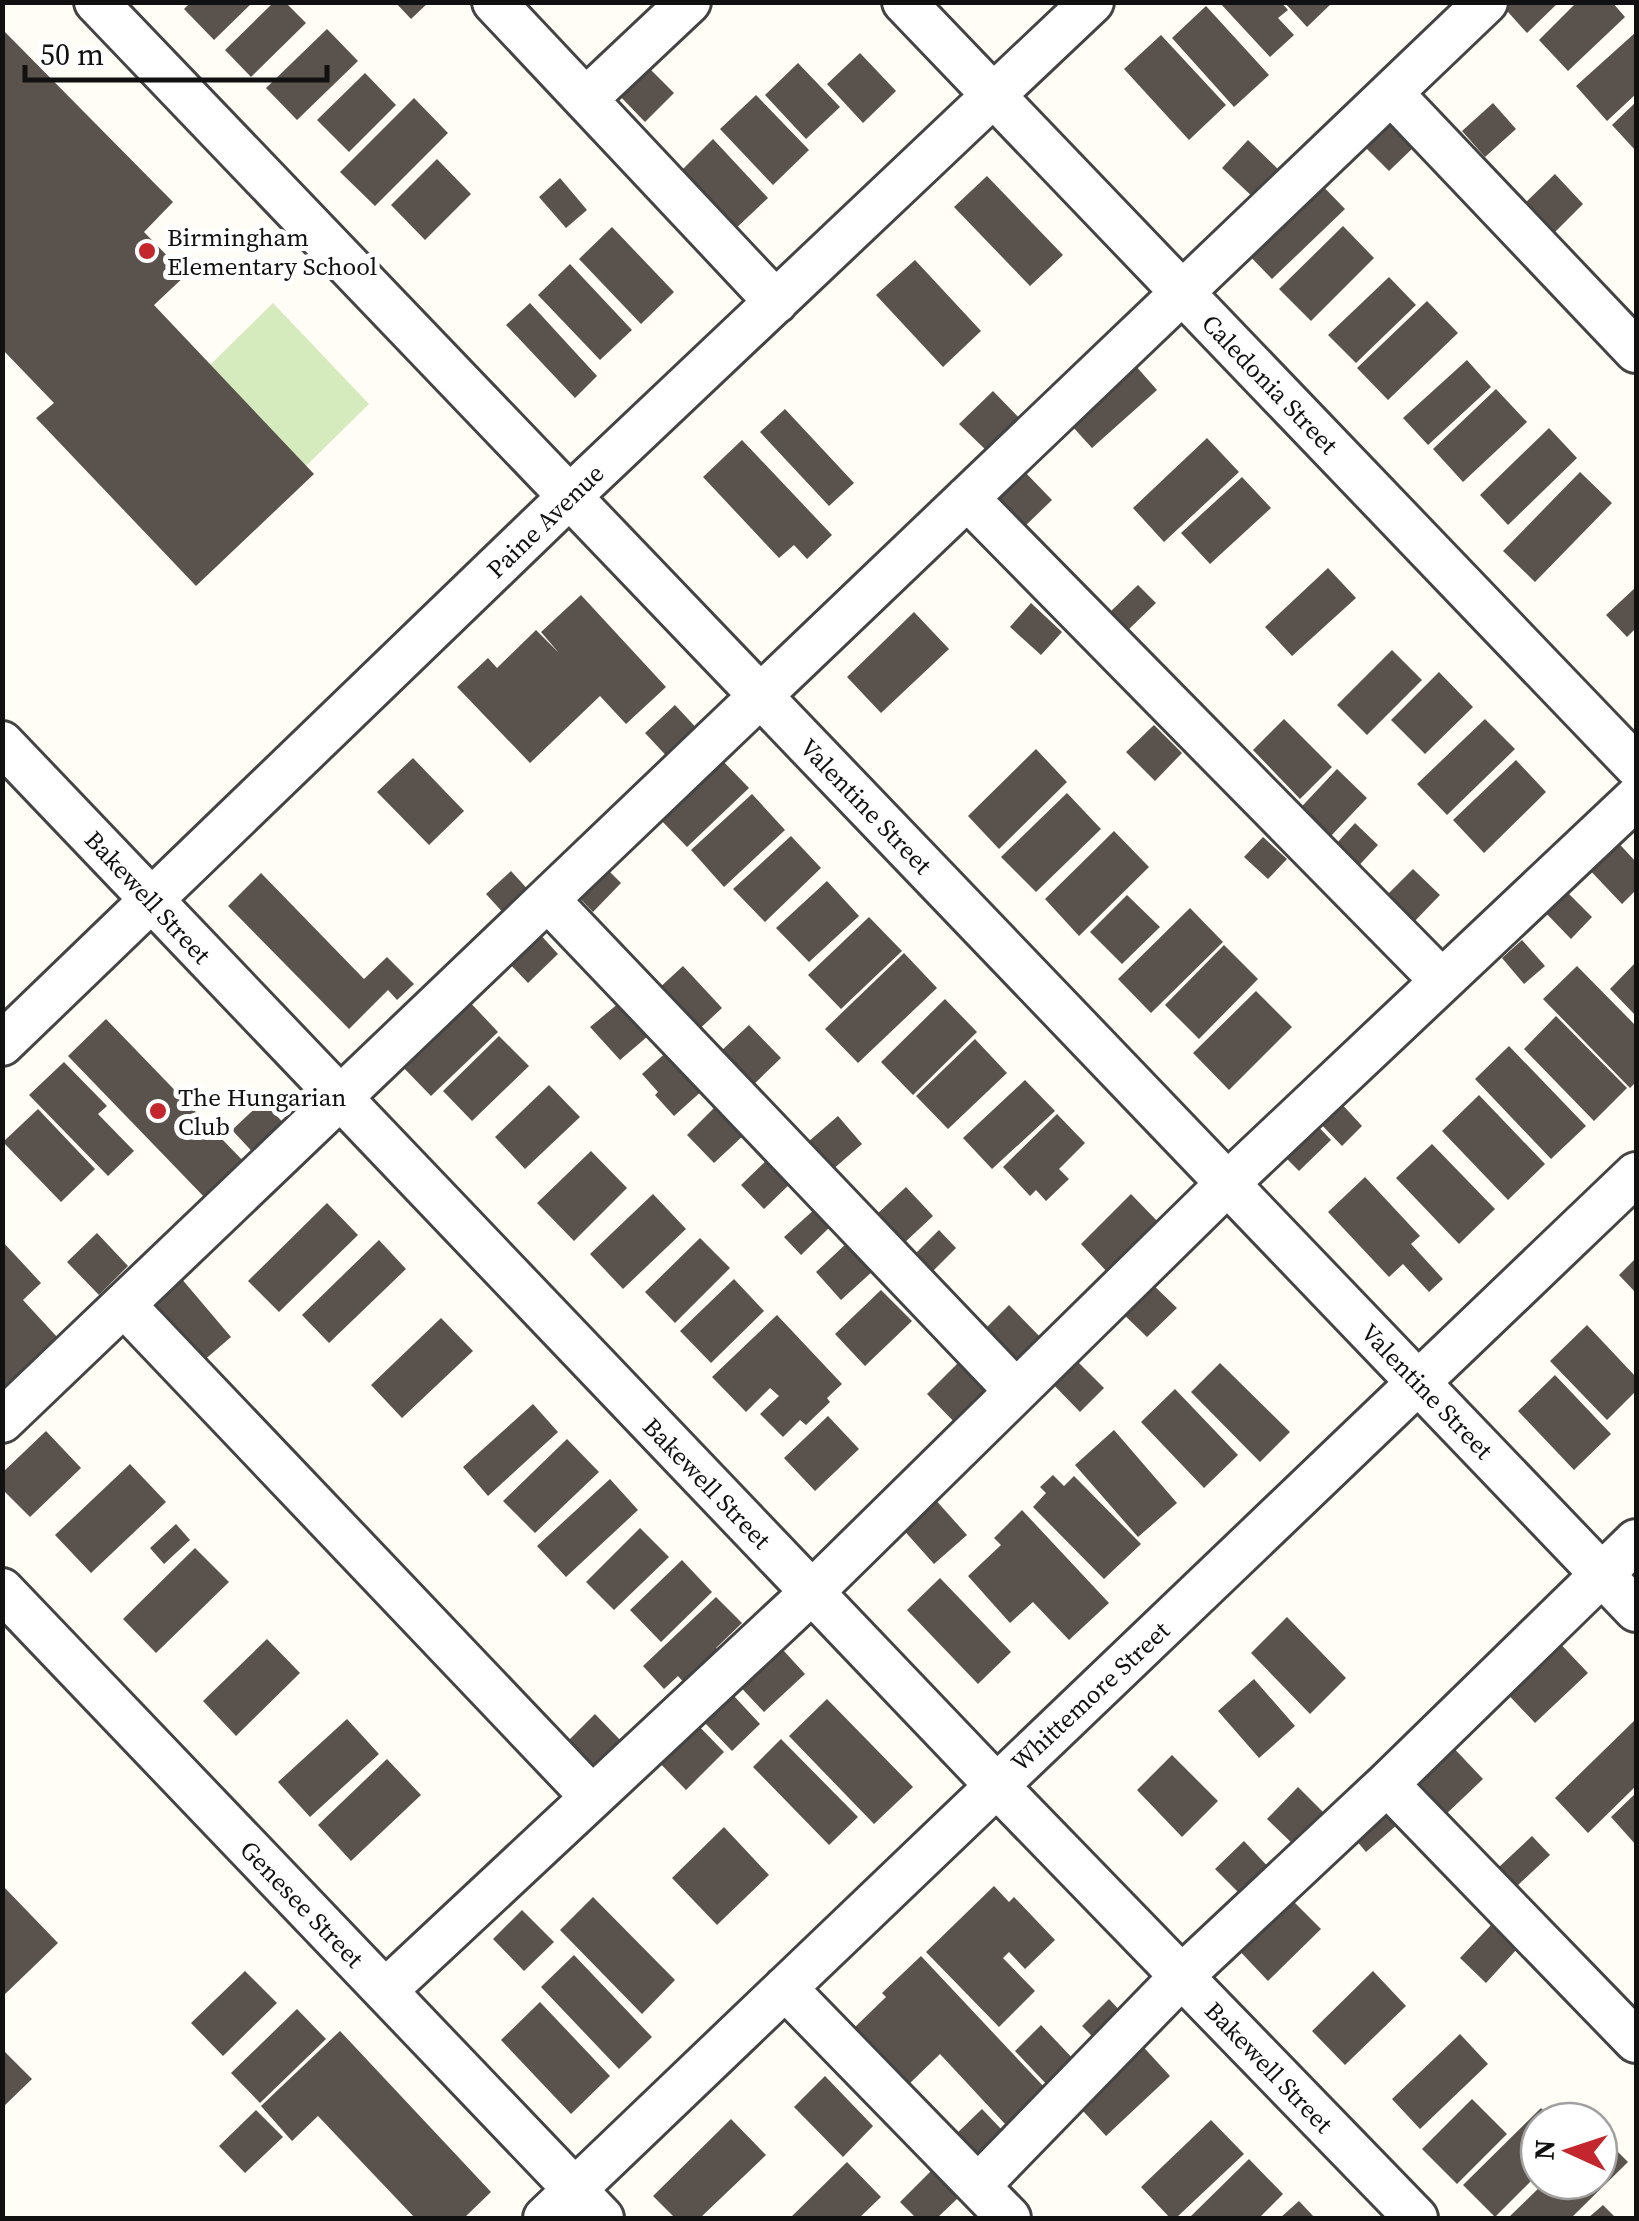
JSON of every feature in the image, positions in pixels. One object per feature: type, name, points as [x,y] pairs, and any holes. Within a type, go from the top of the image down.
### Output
[{"type":"street","name":"Valentine Street","points":[[96,2],[1636,1610]]},
{"type":"street","points":[[494,2],[776,302]]},
{"type":"street","points":[[586,100],[689,2]]},
{"type":"street","name":"Caledonia Street","points":[[904,2],[1636,766]]},
{"type":"street","name":"Paine Avenue","points":[[2,1044],[1092,2]]},
{"type":"street","points":[[2,1421],[1486,2]]},
{"type":"street","points":[[1392,92],[1636,351]]},
{"type":"street","points":[[968,498],[1442,981]]},
{"type":"street","name":"Bakewell Street","points":[[2,743],[996,1785],[1416,2218]]},
{"type":"street","points":[[385,1991],[812,1592],[1228,1183],[1636,798]]},
{"type":"street","points":[[548,900],[1016,1391]]},
{"type":"street","name":"Whittemore Street","points":[[574,2209],[785,1988],[1636,1174]]},
{"type":"street","points":[[124,1305],[592,1797]]},
{"type":"street","points":[[978,2186],[1181,1976],[1387,1784],[1636,1541]]},
{"type":"street","name":"Genesee Street","points":[[2,1590],[385,1991],[574,2209]]},
{"type":"street","points":[[1387,1784],[1636,2042]]},
{"type":"street","points":[[785,1988],[1009,2218]]},
{"type":"green space","points":[[273,303],[369,404],[306,466],[210,365]]},
{"type":"building","points":[[191,2],[253,2],[214,40],[184,9]]},
{"type":"building","points":[[274,2],[285,2],[306,23],[251,77],[225,50]]},
{"type":"building","points":[[395,2],[429,2],[411,19]]},
{"type":"building","points":[[1219,2],[1281,2],[1288,10],[1278,18],[1294,35],[1270,57]]},
{"type":"building","points":[[1284,2],[1333,2],[1307,27]]},
{"type":"building","points":[[1499,2],[1559,2],[1527,33]]},
{"type":"building","points":[[1577,2],[1612,2],[1625,17],[1568,71],[1539,40]]},
{"type":"building","points":[[1206,6],[1269,75],[1234,107],[1172,38]]},
{"type":"building","points":[[2,29],[173,202],[144,232],[186,275],[154,305],[314,474],[196,586],[36,418],[54,403],[2,349]]},
{"type":"building","points":[[327,29],[358,61],[297,120],[266,88]]},
{"type":"building","points":[[1636,32],[1636,94],[1607,121],[1576,86]]},
{"type":"building","points":[[1161,35],[1226,105],[1189,140],[1124,69]]},
{"type":"building","points":[[860,53],[896,91],[863,123],[827,84]]},
{"type":"building","points":[[798,63],[840,107],[806,139],[765,95]]},
{"type":"building","points":[[646,65],[674,93],[645,122],[617,93]]},
{"type":"building","points":[[365,73],[396,105],[349,152],[317,120]]},
{"type":"building","points":[[756,95],[809,150],[773,185],[720,129]]},
{"type":"building","points":[[414,98],[448,133],[375,206],[340,172]]},
{"type":"building","points":[[1636,102],[1636,151],[1612,125]]},
{"type":"building","points":[[1493,103],[1516,129],[1485,157],[1462,131]]},
{"type":"building","points":[[1383,117],[1414,147],[1389,171],[1359,141]]},
{"type":"building","points":[[713,139],[768,198],[732,232],[678,174]]},
{"type":"building","points":[[1248,140],[1281,172],[1256,200],[1222,168]]},
{"type":"building","points":[[437,159],[471,194],[425,240],[391,205]]},
{"type":"building","points":[[1555,174],[1583,204],[1553,234],[1524,204]]},
{"type":"building","points":[[987,176],[1063,255],[1030,286],[954,207]]},
{"type":"building","points":[[1314,177],[1345,209],[1272,279],[1241,247]]},
{"type":"building","points":[[560,178],[587,210],[566,228],[539,197]]},
{"type":"building","points":[[1343,226],[1374,258],[1311,321],[1279,289]]},
{"type":"building","points":[[612,227],[674,292],[641,324],[579,259]]},
{"type":"building","points":[[915,260],[981,331],[943,367],[876,295]]},
{"type":"building","points":[[570,264],[632,330],[600,360],[538,295]]},
{"type":"building","points":[[1389,277],[1416,305],[1356,363],[1328,335]]},
{"type":"building","points":[[1427,301],[1458,333],[1388,400],[1357,368]]},
{"type":"building","points":[[530,303],[597,376],[575,398],[506,325]]},
{"type":"building","points":[[1127,356],[1157,390],[1092,448],[1062,415]]},
{"type":"building","points":[[1467,360],[1491,387],[1428,445],[1403,418]]},
{"type":"building","points":[[1496,389],[1527,422],[1463,482],[1433,449]]},
{"type":"building","points":[[993,391],[1022,421],[989,453],[959,424]]},
{"type":"building","points":[[785,409],[854,483],[829,506],[760,432]]},
{"type":"building","points":[[1549,428],[1577,458],[1508,525],[1480,495]]},
{"type":"building","points":[[1207,438],[1239,472],[1164,542],[1133,508]]},
{"type":"building","points":[[742,440],[832,535],[807,559],[794,545],[779,558],[703,477]]},
{"type":"building","points":[[1024,471],[1052,500],[1021,530],[993,501]]},
{"type":"building","points":[[1580,472],[1612,503],[1535,582],[1503,551]]},
{"type":"building","points":[[1242,477],[1271,508],[1210,564],[1181,533]]},
{"type":"building","points":[[1328,568],[1356,598],[1292,656],[1265,627]]},
{"type":"building","points":[[1138,585],[1156,603],[1127,631],[1109,613]]},
{"type":"building","points":[[1636,587],[1636,628],[1627,637],[1606,615]]},
{"type":"building","points":[[581,595],[666,687],[626,724],[600,696],[530,763],[457,687],[488,658],[497,668],[536,630],[559,653],[541,632]]},
{"type":"building","points":[[1031,603],[1062,632],[1041,655],[1010,627]]},
{"type":"building","points":[[914,612],[949,649],[881,713],[847,677]]},
{"type":"building","points":[[1392,650],[1422,680],[1367,735],[1337,705]]},
{"type":"building","points":[[1439,672],[1473,707],[1425,754],[1391,720]]},
{"type":"building","points":[[675,705],[703,735],[674,764],[645,733]]},
{"type":"building","points":[[1284,719],[1332,767],[1300,799],[1253,750]]},
{"type":"building","points":[[1485,719],[1515,749],[1447,815],[1417,784]]},
{"type":"building","points":[[1154,725],[1182,753],[1155,781],[1126,752]]},
{"type":"building","points":[[1036,749],[1067,782],[999,849],[968,816]]},
{"type":"building","points":[[718,756],[749,788],[687,847],[657,816]]},
{"type":"building","points":[[413,758],[464,811],[429,845],[377,792]]},
{"type":"building","points":[[1516,760],[1546,792],[1484,853],[1453,820]]},
{"type":"building","points":[[1337,769],[1367,798],[1329,838],[1336,844],[1355,823],[1378,845],[1351,874],[1291,818]]},
{"type":"building","points":[[1067,793],[1101,829],[1036,892],[1001,857]]},
{"type":"building","points":[[752,794],[785,830],[724,887],[691,850]]},
{"type":"building","points":[[1114,831],[1149,867],[1079,936],[1045,899]]},
{"type":"building","points":[[791,836],[821,868],[765,922],[733,889]]},
{"type":"building","points":[[1263,837],[1287,859],[1268,879],[1244,857]]},
{"type":"building","points":[[1613,837],[1636,862],[1636,890],[1622,904],[1584,864]]},
{"type":"building","points":[[600,862],[621,883],[593,912],[572,890]]},
{"type":"building","points":[[1413,869],[1440,895],[1411,925],[1384,898]]},
{"type":"building","points":[[511,871],[532,894],[507,917],[486,894]]},
{"type":"building","points":[[261,873],[364,979],[387,957],[414,984],[397,1000],[388,990],[349,1029],[228,906]]},
{"type":"building","points":[[827,881],[859,916],[809,962],[776,928]]},
{"type":"building","points":[[1561,886],[1592,917],[1571,939],[1540,907]]},
{"type":"building","points":[[1127,895],[1160,927],[1122,964],[1090,932]]},
{"type":"building","points":[[1190,908],[1223,942],[1151,1013],[1118,979]]},
{"type":"building","points":[[869,917],[902,951],[841,1009],[808,975]]},
{"type":"building","points":[[537,931],[558,954],[528,983],[506,960]]},
{"type":"building","points":[[1522,940],[1545,966],[1524,984],[1502,958]]},
{"type":"building","points":[[1224,945],[1258,979],[1199,1039],[1165,1005]]},
{"type":"building","points":[[904,953],[937,988],[858,1063],[825,1029]]},
{"type":"building","points":[[1636,962],[1636,1016],[1610,989]]},
{"type":"building","points":[[683,966],[722,1008],[694,1034],[656,991]]},
{"type":"building","points":[[1577,966],[1636,1026],[1636,1082],[1630,1088],[1543,999]]},
{"type":"building","points":[[1256,991],[1292,1027],[1229,1090],[1193,1053]]},
{"type":"building","points":[[466,998],[498,1032],[431,1096],[398,1062]]},
{"type":"building","points":[[945,999],[977,1032],[913,1095],[881,1062]]},
{"type":"building","points":[[619,1003],[648,1036],[620,1060],[590,1027]]},
{"type":"building","points":[[1556,1016],[1627,1088],[1594,1121],[1524,1049]]},
{"type":"building","name":"The Hungarian Club","points":[[106,1019],[248,1166],[209,1202],[68,1056]]},
{"type":"building","points":[[749,1025],[781,1058],[753,1085],[721,1051]]},
{"type":"building","points":[[499,1036],[529,1066],[472,1121],[443,1091]]},
{"type":"building","points":[[975,1039],[1007,1073],[948,1129],[916,1096]]},
{"type":"building","points":[[1509,1046],[1586,1126],[1551,1159],[1475,1079]]},
{"type":"building","points":[[669,1050],[704,1089],[674,1116],[642,1074]]},
{"type":"building","points":[[64,1062],[107,1106],[98,1114],[134,1151],[108,1176],[29,1095]]},
{"type":"building","points":[[1025,1080],[1055,1111],[992,1169],[963,1138]]},
{"type":"building","points":[[549,1085],[580,1117],[525,1169],[495,1137]]},
{"type":"building","points":[[1479,1095],[1545,1164],[1508,1200],[1442,1131]]},
{"type":"building","points":[[1338,1100],[1362,1126],[1342,1146],[1317,1120]]},
{"type":"building","points":[[263,1101],[289,1129],[258,1158],[232,1130]]},
{"type":"building","points":[[717,1105],[745,1134],[714,1163],[687,1135]]},
{"type":"building","points":[[38,1109],[95,1169],[61,1202],[3,1142]]},
{"type":"building","points":[[1057,1114],[1085,1143],[1059,1169],[1069,1179],[1046,1201],[1036,1190],[1030,1196],[1003,1167]]},
{"type":"building","points":[[838,1116],[862,1144],[832,1170],[808,1142]]},
{"type":"building","points":[[1312,1120],[1331,1140],[1299,1171],[1279,1151]]},
{"type":"building","points":[[1432,1144],[1495,1209],[1459,1244],[1396,1178]]},
{"type":"building","points":[[591,1151],[627,1188],[574,1241],[537,1203]]},
{"type":"building","points":[[770,1157],[793,1181],[764,1209],[741,1185]]},
{"type":"building","points":[[1365,1177],[1420,1236],[1411,1244],[1443,1279],[1429,1292],[1403,1264],[1389,1277],[1328,1212]]},
{"type":"building","points":[[906,1187],[933,1216],[903,1244],[876,1215]]},
{"type":"building","points":[[653,1194],[686,1229],[623,1289],[590,1254]]},
{"type":"building","points":[[1131,1194],[1161,1225],[1110,1275],[1081,1244]]},
{"type":"building","points":[[327,1203],[358,1235],[279,1312],[248,1281]]},
{"type":"building","points":[[816,1208],[832,1225],[801,1255],[784,1237]]},
{"type":"building","points":[[939,1230],[956,1248],[929,1275],[912,1257]]},
{"type":"building","points":[[97,1233],[128,1266],[99,1295],[67,1262]]},
{"type":"building","points":[[700,1238],[730,1268],[675,1323],[645,1292]]},
{"type":"building","points":[[379,1240],[406,1269],[329,1343],[302,1315]]},
{"type":"building","points":[[2,1241],[41,1283],[23,1300],[58,1338],[2,1390]]},
{"type":"building","points":[[848,1242],[874,1270],[841,1300],[816,1272]]},
{"type":"building","points":[[1636,1258],[1636,1293],[1619,1275]]},
{"type":"building","points":[[175,1271],[231,1337],[202,1362],[146,1296]]},
{"type":"building","points":[[734,1279],[764,1311],[711,1363],[680,1331]]},
{"type":"building","points":[[1147,1279],[1177,1308],[1147,1337],[1118,1309]]},
{"type":"building","points":[[881,1290],[912,1321],[865,1366],[835,1334]]},
{"type":"building","points":[[1009,1305],[1047,1344],[1016,1375],[978,1336]]},
{"type":"building","points":[[777,1315],[842,1384],[806,1425],[800,1420],[783,1437],[760,1414],[779,1396],[770,1388],[746,1412],[712,1377]]},
{"type":"building","points":[[441,1318],[473,1351],[402,1418],[371,1385]]},
{"type":"building","points":[[1587,1325],[1636,1377],[1636,1391],[1607,1420],[1550,1361]]},
{"type":"building","points":[[1070,1354],[1104,1388],[1080,1412],[1046,1377]]},
{"type":"building","points":[[959,1362],[993,1397],[961,1429],[927,1394]]},
{"type":"building","points":[[1220,1363],[1290,1432],[1260,1462],[1191,1392]]},
{"type":"building","points":[[1555,1375],[1611,1434],[1574,1470],[1518,1411]]},
{"type":"building","points":[[1175,1389],[1238,1455],[1204,1488],[1141,1422]]},
{"type":"building","points":[[533,1404],[558,1432],[488,1496],[463,1467]]},
{"type":"building","points":[[828,1416],[859,1449],[815,1491],[784,1458]]},
{"type":"building","points":[[1114,1430],[1177,1503],[1138,1537],[1075,1465]]},
{"type":"building","points":[[46,1431],[81,1468],[30,1517],[2,1489],[2,1473]]},
{"type":"building","points":[[567,1439],[599,1472],[535,1533],[503,1501]]},
{"type":"building","points":[[130,1464],[166,1502],[91,1573],[55,1535]]},
{"type":"building","points":[[1053,1475],[1064,1486],[1074,1476],[1141,1544],[1104,1579],[1033,1507],[1046,1493],[1040,1487]]},
{"type":"building","points":[[610,1479],[638,1510],[566,1577],[537,1546]]},
{"type":"building","points":[[933,1497],[967,1535],[934,1564],[900,1526]]},
{"type":"building","points":[[1022,1510],[1109,1603],[1069,1640],[1033,1602],[1010,1623],[968,1576],[1001,1545],[994,1538]]},
{"type":"building","points":[[176,1524],[190,1540],[164,1564],[150,1548]]},
{"type":"building","points":[[640,1528],[669,1557],[614,1610],[586,1582]]},
{"type":"building","points":[[195,1548],[229,1582],[156,1653],[123,1619]]},
{"type":"building","points":[[682,1560],[712,1592],[661,1642],[630,1610]]},
{"type":"building","points":[[940,1578],[1011,1652],[978,1684],[907,1610]]},
{"type":"building","points":[[716,1597],[742,1623],[716,1648],[721,1654],[687,1686],[678,1676],[664,1689],[643,1666]]},
{"type":"building","points":[[1287,1617],[1346,1678],[1310,1714],[1251,1653]]},
{"type":"building","points":[[1553,1636],[1588,1673],[1535,1723],[1500,1686]]},
{"type":"building","points":[[267,1639],[300,1673],[236,1736],[203,1701]]},
{"type":"building","points":[[773,1639],[805,1674],[764,1712],[732,1678]]},
{"type":"building","points":[[1254,1679],[1295,1726],[1259,1758],[1218,1711]]},
{"type":"building","points":[[733,1695],[760,1724],[732,1751],[704,1722]]},
{"type":"building","points":[[827,1699],[913,1787],[874,1824],[789,1736]]},
{"type":"building","points":[[595,1714],[625,1745],[596,1771],[568,1741]]},
{"type":"building","points":[[691,1718],[724,1752],[686,1790],[653,1756]]},
{"type":"building","points":[[347,1719],[379,1754],[310,1817],[278,1782]]},
{"type":"building","points":[[1636,1719],[1636,1786],[1588,1833],[1555,1798]]},
{"type":"building","points":[[781,1739],[858,1817],[829,1845],[753,1767]]},
{"type":"building","points":[[1448,1742],[1483,1779],[1442,1818],[1407,1780]]},
{"type":"building","points":[[1172,1755],[1218,1801],[1182,1837],[1137,1790]]},
{"type":"building","points":[[387,1759],[421,1795],[351,1861],[318,1825]]},
{"type":"building","points":[[1298,1787],[1326,1815],[1296,1847],[1267,1819]]},
{"type":"building","points":[[1636,1793],[1636,1845],[1611,1817]]},
{"type":"building","points":[[1382,1807],[1398,1824],[1366,1852],[1351,1834]]},
{"type":"building","points":[[724,1827],[769,1875],[717,1925],[672,1878]]},
{"type":"building","points":[[1532,1836],[1550,1855],[1517,1886],[1499,1867]]},
{"type":"building","points":[[1244,1841],[1272,1871],[1244,1898],[1215,1869]]},
{"type":"building","points":[[2,1885],[58,1943],[2,1997]]},
{"type":"building","points":[[994,1886],[1009,1902],[1014,1897],[1055,1940],[1025,1969],[1009,1952],[1003,1958],[1035,1991],[999,2027],[926,1952]]},
{"type":"building","points":[[1286,1894],[1321,1929],[1268,1981],[1234,1945]]},
{"type":"building","points":[[593,1897],[675,1980],[642,2014],[560,1930]]},
{"type":"building","points":[[522,1910],[554,1942],[524,1971],[493,1939]]},
{"type":"building","points":[[1492,1924],[1517,1949],[1486,1983],[1460,1958]]},
{"type":"building","points":[[574,1955],[652,2037],[619,2069],[541,1987]]},
{"type":"building","points":[[921,1956],[1045,2088],[1006,2125],[940,2054],[907,2086],[853,2029],[886,1997],[882,1993]]},
{"type":"building","points":[[245,1971],[277,2003],[223,2056],[191,2023]]},
{"type":"building","points":[[1373,1971],[1406,2006],[1345,2065],[1312,2031]]},
{"type":"building","points":[[1109,1999],[1124,2015],[1098,2042],[1082,2026]]},
{"type":"building","points":[[540,2002],[610,2076],[571,2114],[501,2040]]},
{"type":"building","points":[[297,2009],[326,2039],[260,2103],[231,2073]]},
{"type":"building","points":[[1041,2025],[1078,2064],[1052,2090],[1015,2051]]},
{"type":"building","points":[[340,2031],[491,2192],[464,2218],[415,2218],[318,2116],[292,2141],[261,2106]]},
{"type":"building","points":[[1460,2034],[1488,2064],[1420,2129],[1392,2099]]},
{"type":"building","points":[[1137,2040],[1170,2076],[1106,2136],[1073,2100]]},
{"type":"building","points":[[2,2049],[32,2079],[2,2108]]},
{"type":"building","points":[[825,2076],[873,2126],[843,2157],[794,2107]]},
{"type":"building","points":[[1472,2099],[1507,2134],[1457,2184],[1422,2149]]},
{"type":"building","points":[[982,2109],[1003,2131],[973,2160],[952,2138]]},
{"type":"building","points":[[256,2110],[283,2137],[245,2173],[219,2146]]},
{"type":"building","points":[[731,2119],[766,2155],[700,2218],[675,2218],[653,2196]]},
{"type":"building","points":[[1211,2120],[1244,2154],[1176,2218],[1170,2218],[1141,2187]]},
{"type":"building","points":[[1519,2130],[1519,2193],[1495,2217],[1463,2185]]},
{"type":"building","points":[[1619,2153],[1628,2162],[1619,2171]]},
{"type":"building","points":[[1249,2159],[1283,2194],[1259,2218],[1189,2218]]},
{"type":"building","points":[[847,2162],[881,2197],[859,2218],[790,2218]]},
{"type":"building","points":[[932,2170],[958,2198],[937,2218],[916,2218],[900,2202]]},
{"type":"building","points":[[1299,2201],[1315,2218],[1280,2218]]},
{"type":"building","points":[[1525,2201],[1588,2201],[1571,2218],[1508,2218]]},
{"type":"building","points":[[1603,2205],[1616,2218],[1588,2218]]},
{"type":"place","name":"Birmingham Elementary School","points":[[147,251]]},
{"type":"place","name":"The Hungarian Club","points":[[158,1111]]}]
